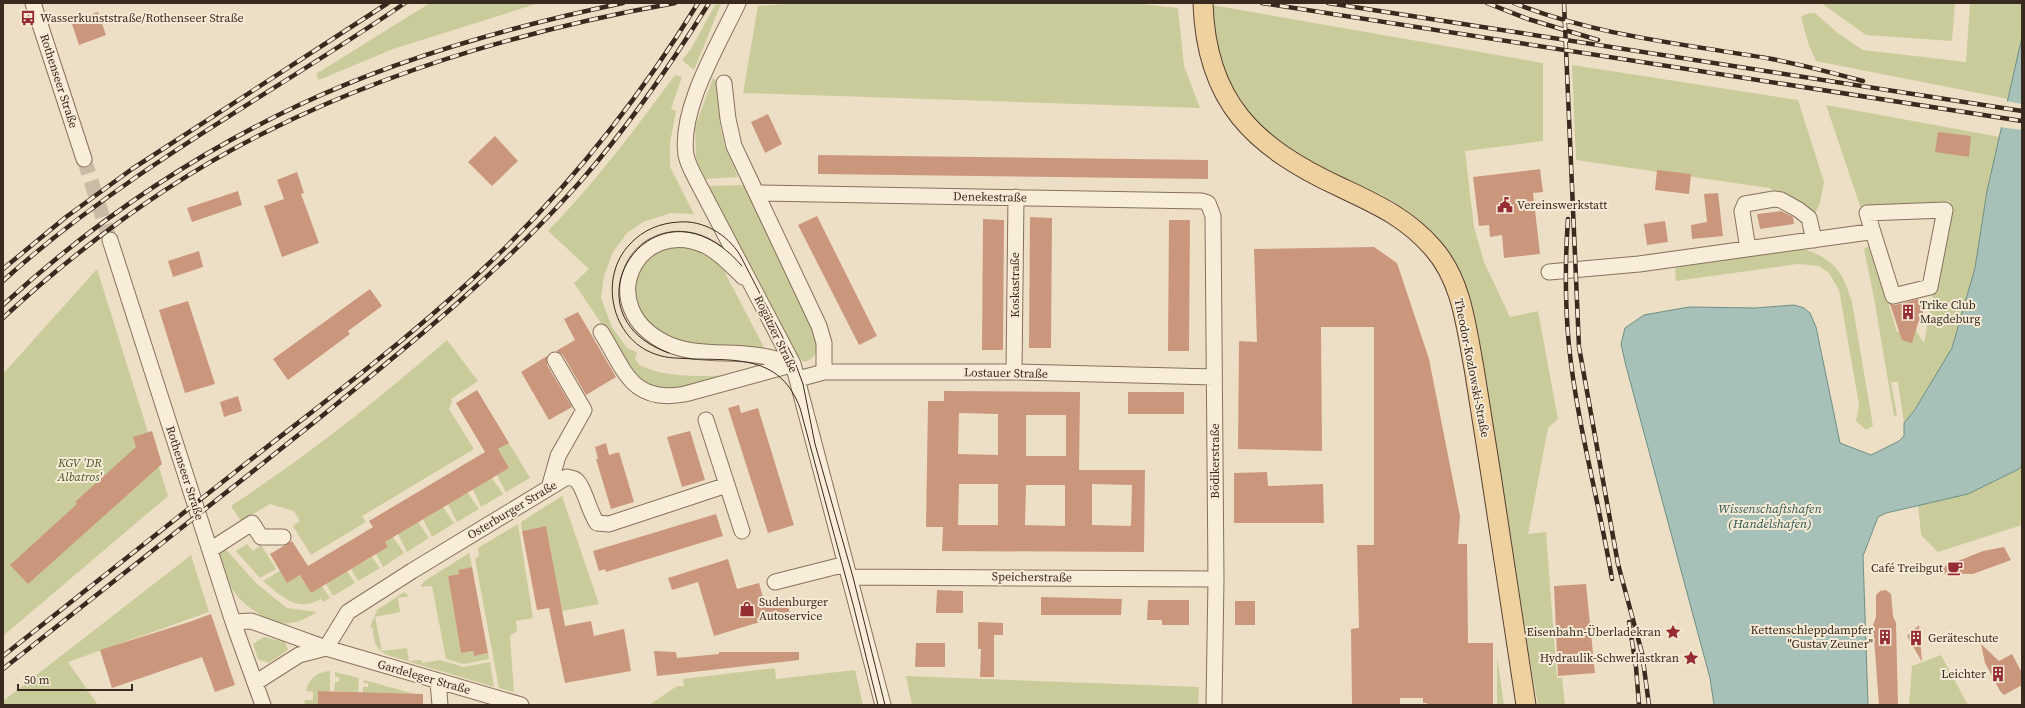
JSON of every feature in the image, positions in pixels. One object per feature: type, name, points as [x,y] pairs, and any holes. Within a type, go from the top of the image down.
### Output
[{"type":"main road","name":"Theodor-Kozlowski-Straße","points":[[1202,3],[1205,31],[1212,64],[1224,92],[1243,120],[1266,144],[1287,160],[1374,203],[1407,222],[1434,249],[1453,280],[1465,319],[1480,403],[1526,705]]},
{"type":"street","name":"Rothenseer Straße","points":[[33,3],[84,159]]},
{"type":"street","name":"Rogätzer Straße","points":[[738,3],[694,98],[687,121],[685,140],[686,156],[690,169],[794,364],[883,705]]},
{"type":"street","points":[[724,83],[726,107],[733,141],[820,326],[824,343],[824,372]]},
{"type":"street","name":"Denekestraße","points":[[757,193],[1202,200],[1210,205],[1213,216]]},
{"type":"street","name":"Koskastraße","points":[[1014,372],[1016,197]]},
{"type":"street","points":[[1748,249],[1742,211],[1745,204],[1753,201],[1778,199],[1799,210],[1811,221],[1814,240]]},
{"type":"street","points":[[1946,210],[1930,286],[1893,296],[1868,213],[1946,210]]},
{"type":"street","name":"Bödikerstraße","points":[[1213,216],[1216,579],[1214,705]]},
{"type":"street","points":[[1549,272],[1639,264],[1869,232]]},
{"type":"street","name":"Rothenseer Straße","points":[[110,240],[210,550],[263,705]]},
{"type":"street","points":[[752,286],[711,249],[692,242],[678,240],[658,244],[642,256],[632,270],[627,289],[631,309],[636,320],[653,335],[669,344],[698,351],[756,355],[794,364]]},
{"type":"street","points":[[601,332],[634,385],[642,391],[654,395],[670,396],[685,394],[794,364]]},
{"type":"street","points":[[549,488],[558,456],[584,410],[555,360]]},
{"type":"street","name":"Lostauer Straße","points":[[798,379],[824,372],[1014,372],[1214,377]]},
{"type":"street","points":[[706,420],[742,531]]},
{"type":"street","name":"Osterburger Straße","points":[[326,648],[348,612],[437,555],[567,477],[576,480],[582,488],[590,514],[597,523],[609,524],[727,485]]},
{"type":"street","points":[[210,550],[252,523],[261,537],[283,537]]},
{"type":"street","name":"Speicherstraße","points":[[775,582],[847,570],[1216,579]]},
{"type":"street","name":"Gardeleger Straße","points":[[234,622],[251,621],[326,648],[438,682],[521,705]]},
{"type":"street","points":[[255,683],[300,655],[326,648]]},
{"type":"street","points":[[438,682],[440,705]]},
{"type":"street","name":"Rogätzer Straße","points":[[877,683],[878,705]]},
{"type":"green space","points":[[430,3],[539,3],[393,49],[319,80],[316,74]]},
{"type":"green space","points":[[798,3],[1132,3],[1178,8],[1184,66],[1200,108],[743,93],[758,6]]},
{"type":"green space","points":[[1821,3],[1955,3],[1952,41],[1866,35]]},
{"type":"green space","points":[[1970,3],[2022,3],[2022,37],[2008,99],[1816,61],[1809,46],[1801,17],[1806,14],[1815,13],[1839,34],[1863,50],[1966,62]]},
{"type":"green space","points":[[721,4],[694,70],[682,60],[691,49],[715,5]]},
{"type":"green space","points":[[1212,5],[1543,63],[1543,141],[1465,151],[1474,227],[1484,262],[1510,317],[1538,311],[1558,419],[1548,428],[1528,534],[1546,532],[1557,678],[1562,678],[1565,705],[1538,705],[1522,616],[1473,310],[1459,273],[1437,239],[1419,220],[1401,206],[1361,185],[1301,157],[1270,135],[1258,123],[1248,111],[1230,83],[1218,53],[1215,41]]},
{"type":"green space","points":[[1572,65],[1798,100],[1824,182],[1820,203],[1815,214],[1769,188],[1576,160]]},
{"type":"green space","points":[[675,75],[682,77],[671,109],[676,111],[670,143],[670,167],[694,214],[671,213],[643,222],[627,233],[613,252],[604,276],[601,298],[612,327],[627,348],[637,352],[635,359],[641,366],[662,373],[696,376],[727,375],[728,378],[663,392],[643,385],[574,283],[589,269],[548,231],[598,175]]},
{"type":"green space","points":[[713,78],[716,80],[720,125],[725,146],[738,177],[705,179],[696,159],[695,127]]},
{"type":"green space","points":[[1826,105],[2000,137],[1987,191],[1975,268],[1952,348],[1914,411],[1904,423],[1898,382],[1891,382],[1897,415],[1894,416],[1864,249],[1871,245],[1897,332],[1915,329],[1924,343],[1950,201],[1861,209]]},
{"type":"green space","points":[[745,185],[814,329],[817,344],[815,353],[813,357],[804,362],[798,357],[709,186]]},
{"type":"green space","points":[[672,247],[695,247],[720,263],[766,351],[711,346],[671,337],[654,328],[643,317],[637,301],[634,282],[641,268],[649,259],[659,252]]},
{"type":"green space","points":[[1802,248],[1822,257],[1835,267],[1844,281],[1852,302],[1873,426],[1866,430],[1856,421],[1859,405],[1839,290],[1829,273],[1819,266],[1797,264],[1676,281],[1675,269],[1686,261]]},
{"type":"green space","name":"KGV 'DR Albatros'","points":[[97,269],[168,496],[3,636],[3,374]]},
{"type":"green space","points":[[447,340],[478,381],[451,399],[452,401],[449,409],[474,449],[362,516],[366,522],[311,555],[293,526],[300,521],[294,511],[270,504],[241,521],[231,506],[342,427]]},
{"type":"green space","points":[[509,443],[530,478],[506,492],[497,475],[509,468],[498,449]]},
{"type":"green space","points":[[2022,465],[2022,525],[1938,552],[1921,535],[1918,504],[1968,494],[2019,469]]},
{"type":"green space","points":[[492,478],[503,494],[481,507],[473,489]]},
{"type":"green space","points":[[467,492],[479,509],[457,522],[448,504]]},
{"type":"green space","points":[[562,496],[599,604],[562,611],[546,526],[522,531],[521,522]]},
{"type":"green space","points":[[443,507],[454,523],[432,537],[423,519]]},
{"type":"green space","points":[[418,522],[429,538],[407,552],[398,534]]},
{"type":"green space","points":[[518,524],[533,618],[516,621],[517,631],[510,636],[514,692],[499,688],[475,559],[479,556],[478,548]]},
{"type":"green space","points":[[393,537],[404,553],[383,567],[376,554],[388,547],[385,542]]},
{"type":"green space","points":[[247,544],[253,551],[261,545],[276,569],[260,578],[236,551]]},
{"type":"green space","points":[[223,546],[257,584],[287,608],[317,612],[299,621],[290,623],[280,623],[258,614],[244,603],[233,591],[218,550]]},
{"type":"green space","points":[[469,553],[472,567],[459,570],[459,574],[448,576],[461,653],[473,651],[474,656],[488,653],[489,659],[464,664],[446,659],[432,586],[421,587],[423,582]]},
{"type":"green space","points":[[191,555],[209,612],[68,662],[98,705],[3,705],[3,701]]},
{"type":"green space","points":[[372,557],[380,568],[358,581],[351,569]]},
{"type":"green space","points":[[280,571],[287,583],[300,575],[311,593],[322,586],[330,598],[323,602],[321,599],[312,603],[304,604],[290,601],[263,581]]},
{"type":"green space","points":[[347,571],[355,583],[333,596],[326,584]]},
{"type":"green space","points":[[404,592],[409,596],[398,598],[400,612],[375,617],[382,651],[407,648],[409,661],[421,660],[422,663],[440,660],[464,667],[490,662],[494,687],[390,656],[385,654],[378,648],[374,637],[373,628],[370,627],[377,610]]},
{"type":"green space","points":[[264,637],[285,642],[288,650],[269,663],[258,659],[253,644]]},
{"type":"green space","points":[[1941,655],[1968,705],[1909,705],[1912,666]]},
{"type":"green space","points":[[1497,656],[1504,705],[1497,705]]},
{"type":"green space","points":[[775,668],[776,679],[855,670],[863,705],[649,705],[677,686],[684,686],[683,679]]},
{"type":"green space","points":[[330,671],[330,691],[318,691],[318,705],[304,705],[305,700],[313,700],[313,692],[306,691],[311,679],[317,674]]},
{"type":"green space","points":[[335,672],[359,678],[358,692],[334,691],[335,682],[339,682],[339,677],[335,677]]},
{"type":"green space","points":[[906,676],[1199,687],[1198,705],[912,705]]},
{"type":"green space","points":[[364,680],[415,694],[363,693],[363,687],[368,687],[368,683],[363,683]]},
{"type":"water","name":"Wissenschaftshafen (Handelshafen)","points":[[2022,37],[2022,465],[2019,469],[1968,494],[1886,513],[1878,517],[1863,556],[1868,705],[1714,705],[1710,678],[1626,366],[1621,344],[1625,328],[1644,315],[1689,307],[1755,308],[1794,305],[1804,308],[1810,313],[1816,327],[1840,443],[1871,455],[1899,441],[1904,436],[1904,423],[1914,411],[1952,348],[1975,268],[1987,191]]},
{"type":"pier","points":[[2006,101],[2022,104],[2022,130],[2000,127]]},
{"type":"building","points":[[98,12],[106,35],[79,45],[71,21]]},
{"type":"building","points":[[768,114],[782,144],[765,153],[751,122]]},
{"type":"building","points":[[1938,132],[1971,136],[1969,157],[1935,152]]},
{"type":"building","points":[[495,136],[518,161],[492,186],[468,162]]},
{"type":"building","points":[[818,155],[1208,160],[1208,179],[818,174]]},
{"type":"building","name":"Vereinswerkstatt","points":[[1540,169],[1543,192],[1533,193],[1540,254],[1504,258],[1502,235],[1490,237],[1489,225],[1479,226],[1473,177]]},
{"type":"building","points":[[1657,170],[1691,174],[1689,194],[1655,190]]},
{"type":"building","points":[[297,172],[304,193],[301,194],[319,243],[282,257],[264,206],[284,199],[277,180]]},
{"type":"building","points":[[238,191],[242,205],[192,222],[187,208]]},
{"type":"building","points":[[1718,193],[1723,236],[1692,239],[1691,225],[1707,222],[1704,194]]},
{"type":"building","points":[[1781,211],[1793,217],[1794,224],[1760,229],[1757,214]]},
{"type":"building","points":[[817,216],[877,336],[859,345],[798,225]]},
{"type":"building","points":[[1030,217],[1052,218],[1051,348],[1029,348]]},
{"type":"building","points":[[983,219],[1004,220],[1003,350],[982,350]]},
{"type":"building","points":[[1169,220],[1190,220],[1189,351],[1168,351]]},
{"type":"building","points":[[1665,221],[1668,242],[1647,245],[1644,224]]},
{"type":"building","points":[[1374,247],[1397,263],[1429,359],[1460,516],[1458,544],[1467,544],[1468,643],[1493,643],[1493,705],[1427,705],[1427,703],[1423,703],[1423,698],[1400,698],[1400,705],[1352,705],[1351,629],[1359,628],[1357,545],[1374,545],[1374,327],[1321,327],[1322,451],[1238,449],[1239,341],[1257,342],[1254,249]]},
{"type":"building","points":[[199,251],[203,267],[173,277],[168,261]]},
{"type":"building","points":[[370,289],[382,306],[348,331],[350,334],[288,380],[273,359]]},
{"type":"building","name":"Trike Club Magdeburg","points":[[1918,299],[1926,320],[1918,323],[1912,343],[1902,340],[1890,304],[1895,305]]},
{"type":"building","points":[[188,301],[215,384],[185,393],[159,310]]},
{"type":"building","points":[[578,312],[616,377],[586,395],[563,355],[556,351],[575,340],[564,319]]},
{"type":"building","points":[[547,356],[547,365],[572,407],[549,420],[521,372]]},
{"type":"building","points":[[477,390],[509,443],[498,449],[509,468],[385,542],[388,547],[311,593],[300,575],[287,583],[270,554],[292,541],[308,566],[373,527],[369,521],[485,452],[456,403]]},
{"type":"building","points":[[944,391],[1080,392],[1079,470],[1145,470],[1144,552],[942,551],[943,527],[926,527],[928,401],[944,401]],"holes":[[[959,413],[998,414],[998,455],[958,454]],[[1026,415],[1066,415],[1066,456],[1026,456]],[[959,484],[998,484],[998,525],[958,525]],[[1092,484],[1132,485],[1131,526],[1092,525]],[[1026,485],[1065,485],[1065,526],[1025,525]]]},
{"type":"building","points":[[1128,392],[1184,392],[1184,414],[1128,414]]},
{"type":"building","points":[[238,396],[242,411],[224,417],[220,402]]},
{"type":"building","points":[[739,405],[741,413],[758,408],[794,525],[768,533],[728,408]]},
{"type":"building","points":[[152,431],[162,464],[28,584],[10,565],[77,504],[75,502],[136,447],[133,437]]},
{"type":"building","points":[[690,431],[705,480],[682,487],[667,437]]},
{"type":"building","points":[[606,443],[609,455],[619,452],[634,502],[611,509],[596,459],[598,459],[595,447]]},
{"type":"building","points":[[1267,472],[1268,486],[1323,484],[1324,523],[1234,523],[1234,473]]},
{"type":"building","points":[[716,514],[723,536],[606,572],[605,569],[599,571],[593,551]]},
{"type":"building","points":[[546,526],[565,626],[591,621],[594,636],[624,629],[631,671],[565,683],[549,608],[537,610],[522,531]]},
{"type":"building","points":[[2004,547],[2011,560],[1973,574],[1928,573],[1983,551]]},
{"type":"building","name":"Sudenburger Autoservice","points":[[728,559],[737,589],[759,583],[765,604],[785,598],[790,613],[714,636],[698,582],[672,590],[668,578]]},
{"type":"building","points":[[472,567],[488,653],[474,656],[473,651],[461,653],[448,576],[459,574],[458,570]]},
{"type":"building","points":[[1586,584],[1595,673],[1558,676],[1554,586]]},
{"type":"building","points":[[937,590],[963,591],[963,613],[936,613]]},
{"type":"building","name":"Kettenschleppdampfer \"Gustav Zeuner\"","points":[[1886,590],[1891,594],[1893,616],[1896,623],[1898,705],[1879,705],[1873,625],[1876,617],[1876,595],[1880,591]]},
{"type":"building","points":[[1041,597],[1122,599],[1121,615],[1041,615]]},
{"type":"building","points":[[1148,600],[1189,600],[1189,625],[1162,625],[1162,620],[1147,620]]},
{"type":"building","points":[[1235,601],[1255,601],[1255,625],[1235,625]]},
{"type":"building","points":[[211,614],[235,685],[215,692],[202,657],[112,688],[100,650]]},
{"type":"building","points":[[978,622],[1003,623],[1003,635],[994,635],[994,677],[980,677],[981,649],[978,649]]},
{"type":"building","name":"Geräteschute","points":[[1919,625],[1922,662],[1907,636]]},
{"type":"building","points":[[916,643],[945,643],[945,667],[915,667]]},
{"type":"building","points":[[1981,644],[1999,661],[2012,654],[2022,673],[2022,685],[2004,695],[2000,691],[1985,663]]},
{"type":"building","points":[[654,651],[676,652],[677,658],[719,654],[719,652],[799,652],[799,660],[657,676]]},
{"type":"building","points":[[318,691],[423,694],[423,705],[318,705]]},
{"type":"tunnel","points":[[84,159],[110,240]]},
{"type":"tram line","points":[[878,705],[854,608],[800,408],[792,391],[782,379],[770,370],[743,361],[670,358],[655,354],[640,346],[628,335],[619,321],[614,306],[612,289],[614,273],[620,258],[630,244],[640,235],[652,228],[679,222],[697,223],[714,230],[735,247],[793,357],[803,384],[815,444],[853,577],[885,705]]},
{"type":"tram line","points":[[669,353],[636,334],[621,309],[620,282],[631,257],[651,239],[678,232],[709,239],[742,266]]},
{"type":"railway","points":[[3,269],[66,217],[132,169],[388,3]]},
{"type":"railway","points":[[3,281],[50,241],[98,204],[148,169],[405,3]]},
{"type":"railway","points":[[3,305],[71,247],[144,194],[181,169],[220,146],[299,105],[377,72],[458,45],[540,22],[623,3]]},
{"type":"railway","points":[[3,318],[96,239],[162,192],[232,150],[316,108],[416,69],[467,52],[570,25],[675,3]]},
{"type":"railway","points":[[3,656],[382,357],[478,274],[535,217],[586,160],[656,68],[698,3]]},
{"type":"railway","points":[[3,669],[414,341],[516,249],[580,182],[615,140],[664,73],[709,3]]},
{"type":"railway","points":[[1262,3],[2022,121]]},
{"type":"railway","points":[[1328,3],[2022,111]]},
{"type":"railway","points":[[1487,3],[1528,19],[1598,40]]},
{"type":"railway","points":[[1514,3],[1577,24],[1641,38],[1772,59],[1807,66],[1863,81]]},
{"type":"railway","points":[[1564,3],[1579,347],[1618,564],[1642,653],[1649,705]]},
{"type":"railway","points":[[1568,219],[1566,282],[1569,346],[1577,404],[1612,579]]},
{"type":"railway","points":[[1629,622],[1636,667],[1639,705]]},
{"type":"place","name":"Wasserkunststraße/Rothenseer Straße","points":[[28,18]]},
{"type":"place","name":"Vereinswerkstatt","points":[[1505,205]]},
{"type":"place","name":"Trike Club Magdeburg","points":[[1908,312]]},
{"type":"place","name":"Café Treibgut","points":[[1955,568]]},
{"type":"place","name":"Sudenburger Autoservice","points":[[747,609]]},
{"type":"place","name":"Eisenbahn-Überladekran","points":[[1673,632]]},
{"type":"place","name":"Kettenschleppdampfer \"Gustav Zeuner\"","points":[[1885,637]]},
{"type":"place","name":"Geräteschute","points":[[1916,638]]},
{"type":"place","name":"Hydraulik-Schwerlastkran","points":[[1691,658]]},
{"type":"place","name":"Leichter","points":[[1998,674]]}]
